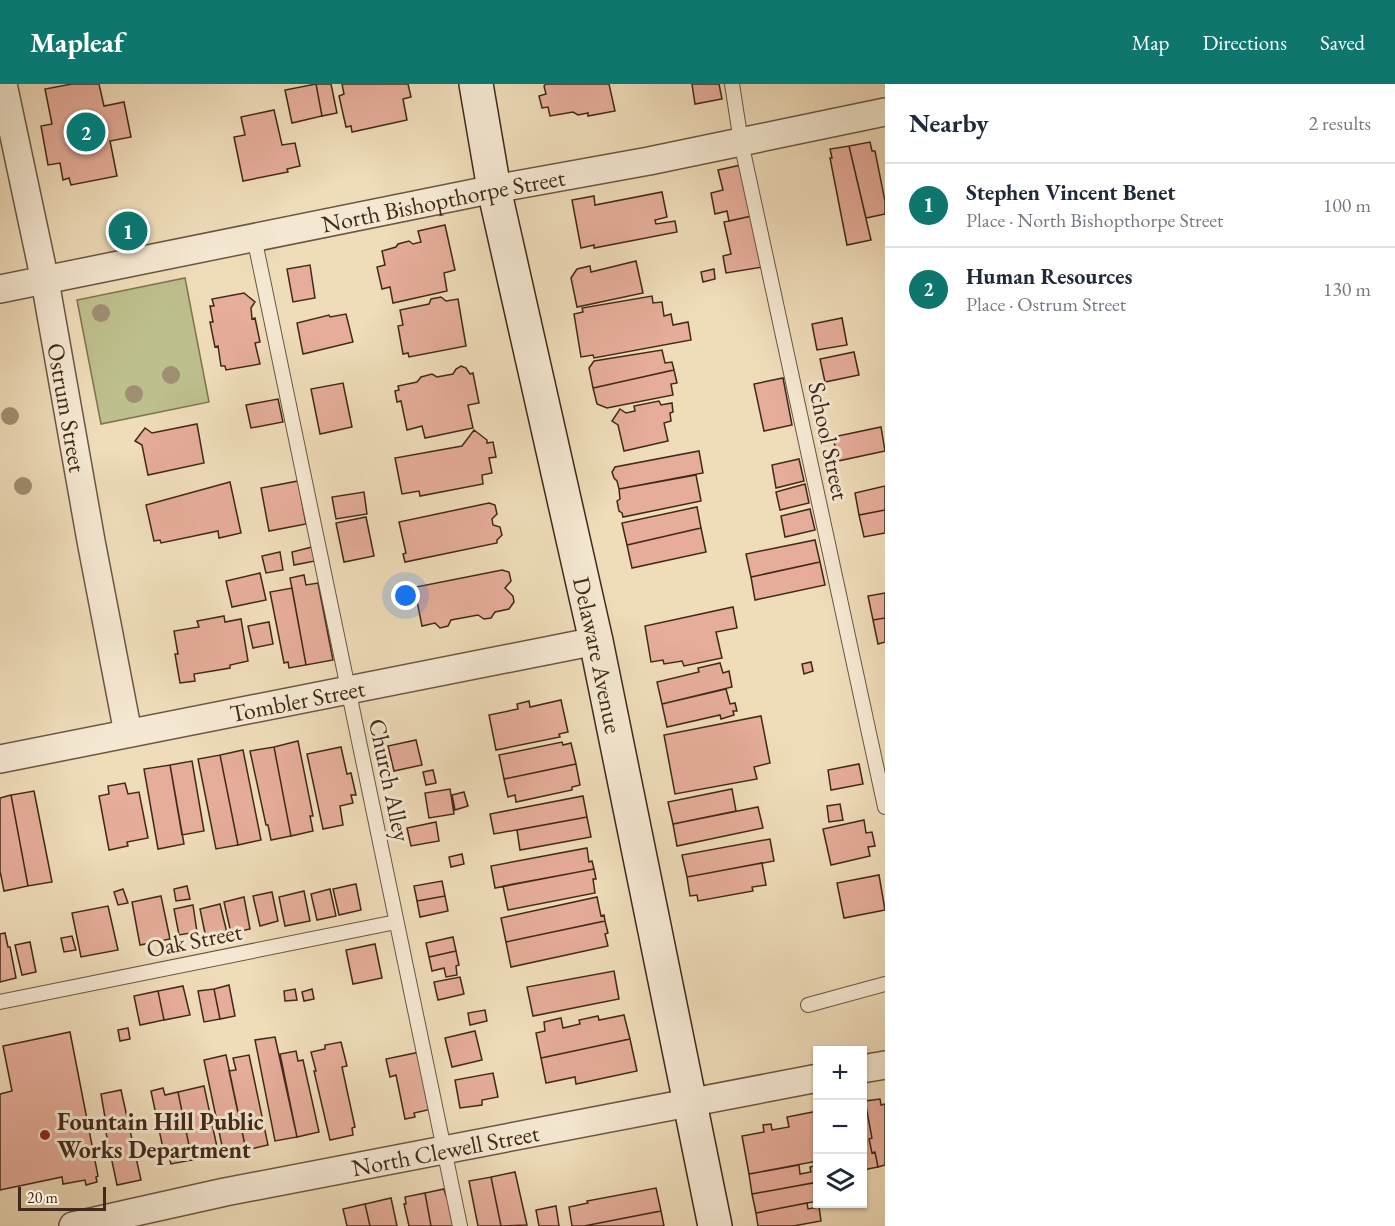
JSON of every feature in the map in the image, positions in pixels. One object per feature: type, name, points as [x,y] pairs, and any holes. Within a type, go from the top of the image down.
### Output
[{"type":"main road","name":"Delaware Avenue","points":[[476,84],[494,189],[596,641],[715,1226]]},
{"type":"street","name":"Ostrum Street","points":[[3,84],[45,281],[128,733]]},
{"type":"street","name":"North Bishopthorpe Street","points":[[0,289],[885,112]]},
{"type":"street","name":"Tombler Street","points":[[0,759],[596,641]]},
{"type":"street","points":[[867,1069],[885,1065]]},
{"type":"street","name":"North Clewell Street","points":[[73,1226],[225,1192],[813,1079]]},
{"type":"lane","name":"School Street","points":[[732,84],[741,142],[885,807]]},
{"type":"lane","name":"Church Alley","points":[[254,237],[460,1226]]},
{"type":"lane","name":"Oak Street","points":[[0,1002],[396,922]]},
{"type":"lane","points":[[808,1005],[885,984]]},
{"type":"green space","points":[[185,278],[209,402],[101,424],[77,300]]},
{"type":"building","points":[[72,84],[99,84],[104,106],[124,102],[131,137],[110,141],[117,176],[71,185],[69,178],[63,180],[60,163],[48,165],[41,126],[52,124],[45,89]]},
{"type":"building","points":[[316,84],[331,84],[337,113],[322,116]]},
{"type":"building","points":[[316,84],[322,116],[292,123],[285,90]]},
{"type":"building","points":[[342,84],[408,84],[411,97],[403,99],[407,120],[352,132],[351,126],[346,127],[339,96],[344,94]]},
{"type":"building","points":[[546,84],[609,84],[615,111],[588,116],[588,113],[578,115],[573,112],[550,116],[548,107],[542,108],[539,96],[546,94],[544,86]]},
{"type":"building","points":[[692,84],[719,84],[722,99],[695,104]]},
{"type":"building","points":[[274,110],[282,145],[295,143],[300,166],[287,169],[288,172],[243,181],[234,137],[245,135],[241,117]]},
{"type":"building","points":[[870,142],[872,151],[875,151],[885,201],[885,214],[866,218],[849,146]]},
{"type":"building","points":[[849,146],[871,240],[847,245],[830,149]]},
{"type":"building","points":[[741,165],[752,216],[729,221],[727,211],[715,214],[711,193],[723,190],[718,170]]},
{"type":"building","points":[[662,192],[667,217],[655,220],[656,224],[675,221],[677,232],[594,248],[594,245],[581,248],[572,200],[594,196],[595,205]]},
{"type":"building","points":[[752,216],[763,267],[726,273],[723,256],[731,254],[724,222]]},
{"type":"building","points":[[445,225],[455,270],[444,273],[447,291],[393,303],[390,287],[382,289],[377,267],[385,265],[382,251],[409,241],[413,244],[421,242],[418,231]]},
{"type":"building","points":[[636,261],[643,293],[577,307],[571,278],[577,269],[590,266],[591,272]]},
{"type":"building","points":[[310,265],[315,298],[293,302],[287,269]]},
{"type":"building","points":[[714,269],[715,279],[703,282],[701,272]]},
{"type":"building","points":[[244,293],[255,302],[251,308],[252,319],[255,318],[260,342],[255,343],[260,364],[226,370],[225,366],[221,366],[218,346],[215,347],[210,322],[213,322],[210,306],[214,306],[212,299]]},
{"type":"building","points":[[652,296],[653,303],[662,302],[664,316],[671,314],[673,325],[688,322],[691,340],[594,358],[593,355],[581,357],[574,314],[583,312],[582,308]]},
{"type":"building","points":[[441,297],[446,301],[458,299],[466,346],[409,357],[408,353],[403,354],[398,326],[403,325],[400,310],[429,304],[431,299]]},
{"type":"building","points":[[346,314],[353,342],[303,354],[297,323],[329,315],[330,317]]},
{"type":"building","points":[[842,318],[847,345],[817,350],[812,324]]},
{"type":"building","points":[[662,350],[665,363],[672,362],[674,370],[593,388],[589,368],[594,361]]},
{"type":"building","points":[[854,352],[859,375],[825,382],[820,359]]},
{"type":"building","points":[[461,366],[466,368],[470,374],[473,373],[479,403],[468,405],[473,428],[425,438],[422,426],[407,430],[401,401],[397,402],[395,391],[399,390],[398,386],[417,382],[421,377],[432,374],[437,377],[453,374]]},
{"type":"building","points":[[674,370],[677,383],[671,384],[673,395],[607,408],[597,404],[593,388]]},
{"type":"building","points":[[783,378],[792,425],[764,431],[754,384]]},
{"type":"building","points":[[343,383],[352,427],[320,434],[311,389]]},
{"type":"building","points":[[278,399],[283,422],[251,428],[246,405]]},
{"type":"building","points":[[659,401],[661,405],[672,403],[671,421],[664,423],[668,441],[624,451],[618,425],[612,421],[620,409],[626,413],[635,411],[634,406]]},
{"type":"building","points":[[197,424],[204,463],[148,475],[142,445],[135,441],[145,428],[152,433]]},
{"type":"building","points":[[881,427],[885,451],[838,461],[833,437]]},
{"type":"building","points":[[474,430],[487,440],[487,443],[493,442],[496,457],[489,458],[492,473],[482,475],[483,484],[420,496],[419,491],[402,494],[395,458],[462,446]]},
{"type":"building","points":[[699,451],[703,473],[619,489],[612,472],[615,467]]},
{"type":"building","points":[[799,459],[804,481],[776,488],[772,465]]},
{"type":"building","points":[[696,475],[701,501],[623,517],[619,511],[617,501],[620,499],[619,489]]},
{"type":"building","points":[[298,481],[306,524],[269,531],[261,488]]},
{"type":"building","points":[[230,482],[241,533],[219,538],[218,531],[161,543],[160,540],[154,541],[146,505]]},
{"type":"building","points":[[805,484],[809,503],[780,510],[776,492]]},
{"type":"building","points":[[885,486],[885,510],[859,515],[855,493]]},
{"type":"building","points":[[364,492],[367,514],[336,519],[332,497]]},
{"type":"building","points":[[489,503],[495,505],[497,514],[492,519],[493,525],[500,527],[502,535],[497,543],[405,562],[403,554],[406,553],[399,522]]},
{"type":"building","points":[[697,507],[701,528],[627,545],[622,523]]},
{"type":"building","points":[[810,509],[815,530],[785,537],[781,516]]},
{"type":"building","points":[[885,510],[885,533],[864,537],[859,515]]},
{"type":"building","points":[[366,517],[374,556],[344,562],[336,523]]},
{"type":"building","points":[[701,528],[706,552],[632,568],[627,545]]},
{"type":"building","points":[[815,540],[820,562],[751,577],[746,554]]},
{"type":"building","points":[[312,547],[315,561],[294,565],[292,552]]},
{"type":"building","points":[[280,552],[283,570],[266,573],[262,556]]},
{"type":"building","points":[[820,562],[825,585],[755,600],[751,577]]},
{"type":"building","points":[[502,570],[509,572],[511,581],[505,588],[513,596],[514,602],[509,609],[495,612],[491,618],[484,619],[478,615],[451,620],[448,626],[440,628],[435,623],[422,626],[415,591],[412,592],[411,588]]},
{"type":"building","points":[[260,573],[266,600],[232,607],[226,581]]},
{"type":"building","points":[[304,575],[306,585],[318,583],[333,660],[306,665],[290,578]]},
{"type":"building","points":[[292,588],[306,665],[289,668],[288,662],[284,663],[270,592]]},
{"type":"building","points":[[885,593],[885,618],[873,620],[868,596]]},
{"type":"building","points":[[733,607],[737,628],[716,632],[722,658],[684,666],[682,661],[664,664],[663,660],[651,662],[645,626]]},
{"type":"building","points":[[224,616],[225,622],[241,619],[248,661],[230,665],[230,668],[194,674],[195,681],[180,683],[174,631],[199,627],[197,621]]},
{"type":"building","points":[[885,618],[885,642],[878,644],[873,620]]},
{"type":"building","points":[[269,622],[273,644],[253,648],[248,626]]},
{"type":"building","points":[[811,662],[813,671],[804,674],[802,664]]},
{"type":"building","points":[[720,663],[723,673],[729,671],[732,687],[662,704],[657,682],[699,672],[698,668]]},
{"type":"building","points":[[726,689],[730,704],[735,703],[737,711],[733,711],[734,715],[721,719],[720,715],[667,727],[662,704]]},
{"type":"building","points":[[561,700],[568,732],[559,734],[560,737],[496,750],[489,715],[518,709],[517,704],[529,701],[530,707]]},
{"type":"building","points":[[761,716],[770,763],[754,767],[757,779],[675,794],[664,735]]},
{"type":"building","points":[[416,740],[422,765],[394,771],[388,746]]},
{"type":"building","points":[[298,741],[313,816],[310,816],[313,831],[291,836],[274,747]]},
{"type":"building","points":[[562,742],[563,745],[571,743],[576,764],[504,779],[499,755]]},
{"type":"building","points":[[274,747],[291,836],[271,840],[250,751]]},
{"type":"building","points":[[341,747],[347,774],[351,773],[356,795],[351,795],[353,803],[340,806],[343,825],[323,829],[307,754]]},
{"type":"building","points":[[243,750],[261,840],[238,845],[220,755]]},
{"type":"building","points":[[220,755],[238,845],[216,849],[198,759]]},
{"type":"building","points":[[192,761],[204,831],[182,835],[170,765]]},
{"type":"building","points":[[576,764],[580,785],[572,787],[572,790],[516,802],[515,795],[508,797],[504,779]]},
{"type":"building","points":[[859,764],[863,784],[831,790],[828,770]]},
{"type":"building","points":[[170,765],[184,844],[158,849],[144,769]]},
{"type":"building","points":[[433,770],[436,783],[426,785],[423,772]]},
{"type":"building","points":[[125,783],[128,794],[139,792],[148,838],[127,842],[128,846],[109,850],[99,796],[109,794],[108,786]]},
{"type":"building","points":[[450,789],[454,814],[429,818],[425,793]]},
{"type":"building","points":[[732,789],[736,811],[673,824],[668,802]]},
{"type":"building","points":[[34,791],[52,882],[28,886],[11,795]]},
{"type":"building","points":[[464,792],[468,806],[455,810],[452,795]]},
{"type":"building","points":[[11,795],[28,886],[4,891],[0,871],[0,798]]},
{"type":"building","points":[[583,796],[587,817],[494,834],[490,814]]},
{"type":"building","points":[[840,804],[843,820],[829,822],[827,806]]},
{"type":"building","points":[[758,807],[763,828],[677,846],[673,824]]},
{"type":"building","points":[[587,817],[591,837],[520,850],[517,830]]},
{"type":"building","points":[[864,820],[866,833],[872,832],[875,846],[868,847],[870,856],[831,865],[823,829]]},
{"type":"building","points":[[436,822],[439,841],[411,846],[407,828]]},
{"type":"building","points":[[770,839],[774,861],[687,877],[682,855]]},
{"type":"building","points":[[587,848],[589,862],[592,861],[594,869],[495,888],[491,866]]},
{"type":"building","points":[[462,854],[464,864],[451,867],[449,857]]},
{"type":"building","points":[[762,863],[766,885],[752,887],[753,891],[698,901],[697,895],[690,896],[687,877]]},
{"type":"building","points":[[594,869],[595,893],[508,910],[503,886]]},
{"type":"building","points":[[879,875],[885,910],[844,918],[837,883]]},
{"type":"building","points":[[442,881],[445,896],[417,901],[414,886]]},
{"type":"building","points":[[356,884],[361,910],[339,915],[333,889]]},
{"type":"building","points":[[187,886],[190,899],[176,901],[174,889]]},
{"type":"building","points":[[123,889],[128,903],[118,905],[114,892]]},
{"type":"building","points":[[330,889],[336,916],[317,920],[311,894]]},
{"type":"building","points":[[304,891],[310,921],[285,926],[279,897]]},
{"type":"building","points":[[272,892],[278,921],[260,926],[253,896]]},
{"type":"building","points":[[161,896],[170,939],[140,945],[132,902]]},
{"type":"building","points":[[445,896],[448,911],[420,917],[417,901]]},
{"type":"building","points":[[244,897],[250,929],[231,933],[224,902]]},
{"type":"building","points":[[597,897],[601,916],[604,915],[605,921],[506,942],[501,918]]},
{"type":"building","points":[[220,904],[227,933],[206,938],[200,909]]},
{"type":"building","points":[[193,905],[197,932],[179,935],[174,909]]},
{"type":"building","points":[[108,906],[118,950],[81,957],[72,913]]},
{"type":"building","points":[[605,921],[608,946],[511,967],[506,942]]},
{"type":"building","points":[[5,933],[16,978],[0,982],[0,934]]},
{"type":"building","points":[[72,936],[76,950],[64,952],[61,938]]},
{"type":"building","points":[[453,937],[456,951],[429,957],[426,943]]},
{"type":"building","points":[[30,942],[36,972],[22,975],[15,945]]},
{"type":"building","points":[[375,944],[382,978],[353,984],[346,950]]},
{"type":"building","points":[[456,951],[459,965],[456,966],[457,975],[446,977],[444,968],[432,971],[429,957]]},
{"type":"building","points":[[614,971],[619,999],[533,1016],[527,987]]},
{"type":"building","points":[[460,977],[464,994],[438,1000],[434,982]]},
{"type":"building","points":[[229,985],[235,1016],[220,1019],[214,989]]},
{"type":"building","points":[[183,986],[190,1015],[164,1020],[158,991]]},
{"type":"building","points":[[214,989],[220,1019],[204,1022],[198,991]]},
{"type":"building","points":[[295,989],[297,1000],[285,1001],[284,991]]},
{"type":"building","points":[[312,989],[314,999],[304,1001],[302,992]]},
{"type":"building","points":[[158,991],[164,1020],[140,1025],[134,996]]},
{"type":"building","points":[[485,1010],[487,1021],[470,1025],[468,1013]]},
{"type":"building","points":[[624,1015],[630,1039],[541,1058],[536,1033],[545,1031],[544,1022],[561,1018],[563,1028],[580,1024],[579,1020],[598,1016],[599,1020]]},
{"type":"building","points":[[128,1028],[130,1039],[120,1041],[118,1030]]},
{"type":"building","points":[[475,1031],[482,1060],[452,1067],[445,1038]]},
{"type":"building","name":"Fountain Hill Public Works Department","points":[[70,1032],[98,1176],[96,1177],[97,1182],[86,1185],[85,1180],[63,1184],[62,1177],[0,1190],[0,1094],[12,1091],[3,1046]]},
{"type":"building","points":[[275,1037],[297,1137],[275,1141],[255,1040]]},
{"type":"building","points":[[630,1039],[637,1071],[576,1084],[575,1077],[546,1083],[541,1058]]},
{"type":"building","points":[[341,1042],[347,1066],[342,1067],[355,1127],[352,1128],[353,1135],[330,1140],[311,1052],[325,1049],[325,1045]]},
{"type":"building","points":[[296,1051],[298,1061],[303,1060],[319,1132],[297,1137],[280,1054]]},
{"type":"building","points":[[420,1052],[432,1109],[414,1113],[415,1117],[405,1119],[396,1075],[390,1077],[386,1059]]},
{"type":"building","points":[[226,1055],[246,1150],[224,1155],[204,1060]]},
{"type":"building","points":[[249,1055],[268,1145],[246,1150],[229,1071],[236,1070],[233,1058]]},
{"type":"building","points":[[493,1073],[498,1097],[482,1100],[482,1105],[460,1108],[455,1080]]},
{"type":"building","points":[[204,1086],[217,1147],[211,1149],[213,1155],[192,1160],[178,1092]]},
{"type":"building","points":[[163,1088],[165,1095],[178,1092],[192,1160],[171,1164],[169,1157],[165,1158],[151,1091]]},
{"type":"building","points":[[121,1090],[141,1180],[117,1185],[104,1123],[106,1123],[101,1094]]},
{"type":"building","points":[[880,1099],[881,1105],[885,1104],[885,1165],[878,1167],[869,1139],[872,1138],[867,1101]]},
{"type":"building","points":[[813,1112],[813,1162],[749,1174],[742,1136],[764,1132],[763,1125],[771,1124],[772,1130],[789,1127],[787,1117]]},
{"type":"building","points":[[867,1112],[872,1138],[869,1139],[878,1167],[867,1169]]},
{"type":"building","points":[[799,1165],[800,1174],[811,1172],[810,1167],[813,1166],[813,1183],[752,1194],[749,1174]]},
{"type":"building","points":[[515,1172],[527,1225],[501,1226],[491,1177]]},
{"type":"building","points":[[491,1177],[501,1226],[478,1226],[469,1181]]},
{"type":"building","points":[[813,1183],[813,1202],[756,1213],[752,1194]]},
{"type":"building","points":[[656,1188],[661,1211],[584,1226],[572,1226],[569,1207],[588,1203],[587,1201]]},
{"type":"building","points":[[444,1189],[448,1196],[455,1226],[431,1226],[425,1193]]},
{"type":"building","points":[[425,1193],[431,1226],[409,1226],[404,1204],[406,1204],[405,1197]]},
{"type":"building","points":[[391,1198],[397,1226],[370,1226],[365,1204]]},
{"type":"building","points":[[807,1203],[808,1209],[819,1208],[821,1221],[793,1226],[758,1226],[756,1213]]},
{"type":"building","points":[[365,1204],[370,1226],[347,1226],[343,1209]]},
{"type":"building","points":[[556,1206],[559,1226],[539,1226],[536,1210]]},
{"type":"building","points":[[661,1211],[664,1226],[584,1226]]},
{"type":"place","name":"Human Resources","points":[[86,132]]},
{"type":"place","name":"Stephen Vincent Benet","points":[[128,231]]},
{"type":"place","name":"Fountain Hill Public Works Department","points":[[45,1135]]}]
